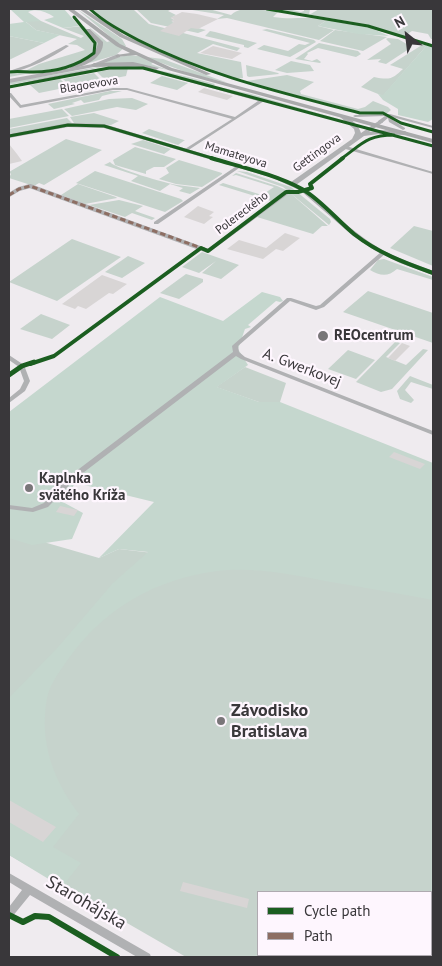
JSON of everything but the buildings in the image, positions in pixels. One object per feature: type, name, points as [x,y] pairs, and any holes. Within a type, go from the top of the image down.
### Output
[{"type":"main road","points":[[70,9],[111,41],[153,62],[186,74]]},
{"type":"main road","points":[[75,9],[98,31]]},
{"type":"main road","points":[[82,9],[122,36],[175,60],[232,82],[378,124]]},
{"type":"main road","points":[[72,67],[98,55],[101,43],[87,28],[89,25]]},
{"type":"main road","points":[[118,56],[126,49],[128,43],[122,36]]},
{"type":"main road","points":[[118,56],[139,54],[175,60]]},
{"type":"main road","points":[[94,65],[133,64],[186,74],[342,116],[433,137]]},
{"type":"main road","points":[[404,131],[433,141]]},
{"type":"street","points":[[267,9],[368,26],[433,46]]},
{"type":"street","points":[[9,72],[21,70],[40,62],[67,46]]},
{"type":"street","points":[[9,80],[118,56]]},
{"type":"street","points":[[9,80],[94,65],[118,56]]},
{"type":"street","name":"Blagoevova","points":[[9,87],[109,68],[129,67],[143,68],[262,101],[235,118],[127,89],[113,89],[20,107],[9,94]]},
{"type":"street","points":[[378,124],[389,115]]},
{"type":"street","points":[[389,115],[392,121],[404,131]]},
{"type":"street","points":[[355,116],[389,115],[433,126]]},
{"type":"street","points":[[342,116],[357,128],[357,138],[379,132],[404,131]]},
{"type":"street","points":[[187,150],[235,118]]},
{"type":"street","name":"Gettingova","points":[[293,184],[378,124]]},
{"type":"street","name":"Mamateyova","points":[[9,136],[68,125],[99,126],[240,166],[293,184],[362,240],[402,262],[433,273]]},
{"type":"street","points":[[344,147],[433,173]]},
{"type":"street","points":[[156,223],[240,166]]},
{"type":"street","name":"Polereckého","points":[[9,195],[19,189],[30,186],[123,218],[144,228],[208,251],[289,191]]},
{"type":"street","name":"A. Gwerkovej","points":[[383,253],[322,306],[316,308],[289,299],[235,346],[236,353],[243,358],[433,432]]},
{"type":"street","points":[[9,507],[33,510],[46,505],[73,477],[236,353]]},
{"type":"street","points":[[9,357],[20,364],[27,378],[23,390],[9,401]]},
{"type":"street","name":"Starohájska","points":[[9,876],[146,957]]},
{"type":"street","points":[[9,914],[30,889]]},
{"type":"shaded area","points":[[248,8],[267,9],[279,11],[273,17],[327,20],[318,26],[334,30],[319,40],[227,18],[217,19],[224,15],[186,9],[209,9],[231,15]]},
{"type":"shaded area","points":[[77,9],[122,39],[126,46],[116,55],[89,63],[99,53],[102,45],[89,27],[107,42],[114,40]]},
{"type":"shaded area","points":[[90,9],[133,9],[149,24],[240,48],[237,51],[213,44],[197,53],[241,62],[243,78],[230,78],[189,64],[119,29]]},
{"type":"shaded area","points":[[136,9],[172,9],[168,11],[176,15],[171,18],[174,20],[172,22],[206,30],[198,33],[151,23]]},
{"type":"shaded area","points":[[288,9],[301,12],[304,9],[310,9],[309,15],[283,10]]},
{"type":"shaded area","points":[[319,9],[433,9],[433,39],[428,34],[412,31],[403,37],[369,25],[310,15]]},
{"type":"shaded area","points":[[25,21],[41,21],[81,38],[84,36],[63,28],[84,26],[99,43],[97,53],[79,64],[9,77],[9,73],[25,71],[39,64],[85,50],[77,45],[68,44],[77,39],[36,30]]},
{"type":"shaded area","points":[[267,29],[316,42],[290,57],[257,49],[264,45],[288,51],[299,44],[305,45],[310,43],[262,30]]},
{"type":"shaded area","points":[[335,30],[387,37],[363,51],[320,41]]},
{"type":"shaded area","points":[[210,31],[257,43],[248,48],[244,47],[244,45],[205,36]]},
{"type":"shaded area","points":[[9,36],[44,43],[9,60]]},
{"type":"shaded area","points":[[386,39],[398,39],[412,47],[386,64],[378,62],[381,59],[367,60],[391,44]]},
{"type":"shaded area","points":[[319,43],[358,51],[361,54],[356,57],[318,48],[307,53],[304,59],[312,61],[317,59],[320,63],[295,59]]},
{"type":"shaded area","points":[[422,45],[427,45],[383,96],[361,87],[374,77],[385,79],[395,76],[403,69],[390,65]]},
{"type":"shaded area","points":[[130,55],[163,59],[228,83],[191,74],[156,61],[151,64],[168,70],[145,65],[102,64],[118,57]]},
{"type":"shaded area","points":[[291,61],[310,65],[314,71],[287,73],[275,70]]},
{"type":"shaded area","points":[[116,64],[154,69],[215,84],[213,86],[146,68],[107,66],[9,85],[9,82]]},
{"type":"shaded area","points":[[246,65],[279,74],[249,77],[247,76]]},
{"type":"shaded area","points":[[128,68],[126,76],[105,80],[97,72]]},
{"type":"shaded area","points":[[94,73],[102,81],[72,87],[63,79]]},
{"type":"shaded area","points":[[287,75],[314,82],[300,91],[301,94],[358,109],[365,107],[373,101],[391,110],[386,114],[365,113],[252,84],[247,81]]},
{"type":"shaded area","points":[[162,76],[188,83],[177,90],[150,83]]},
{"type":"shaded area","points":[[60,79],[69,87],[39,93],[30,85]]},
{"type":"shaded area","points":[[216,87],[251,94],[345,121]]},
{"type":"shaded area","points":[[110,91],[122,91],[102,96],[99,100],[84,103],[81,100],[72,103],[75,104],[54,109],[48,104]]},
{"type":"shaded area","points":[[132,98],[148,104],[136,110],[117,107],[72,116],[64,109],[109,99]]},
{"type":"shaded area","points":[[62,109],[69,116],[9,128],[9,119]]},
{"type":"shaded area","points":[[94,113],[119,121],[111,125],[74,123],[70,117]]},
{"type":"shaded area","points":[[67,118],[72,123],[9,134],[9,129]]},
{"type":"shaded area","points":[[149,129],[185,140],[178,145],[142,133]]},
{"type":"shaded area","points":[[66,139],[102,150],[44,185],[39,183],[34,186],[9,178],[11,174],[9,172]]},
{"type":"shaded area","points":[[143,140],[171,149],[164,154],[131,144]]},
{"type":"shaded area","points":[[135,147],[176,159],[164,167],[154,167],[146,171],[146,174],[115,165],[113,160]]},
{"type":"shaded area","points":[[179,160],[222,174],[202,187],[176,184],[159,179],[169,173],[166,168]]},
{"type":"shaded area","points":[[110,162],[152,179],[200,188],[190,194],[179,191],[183,188],[170,184],[160,191],[131,181],[138,176],[104,165]]},
{"type":"shaded area","points":[[95,171],[183,201],[165,212],[76,183]]},
{"type":"shaded area","points":[[237,171],[247,172],[291,187],[330,219],[331,222],[329,225],[283,187]]},
{"type":"shaded area","points":[[236,173],[286,190],[271,201],[219,185],[223,183],[262,195],[274,187],[236,175],[232,176]]},
{"type":"shaded area","points":[[78,184],[117,198],[85,204],[61,195]]},
{"type":"shaded area","points":[[289,192],[328,226],[322,226],[313,234],[257,217]]},
{"type":"shaded area","points":[[119,200],[143,206],[135,211],[155,218],[152,220],[132,213],[125,217],[89,205]]},
{"type":"shaded area","points":[[414,226],[433,231],[433,266],[390,248]]},
{"type":"shaded area","points":[[72,239],[121,257],[57,301],[9,282]]},
{"type":"shaded area","points":[[202,252],[239,265],[221,279],[202,273],[216,261],[199,273],[182,267]]},
{"type":"shaded area","points":[[128,256],[145,263],[122,278],[105,272]]},
{"type":"shaded area","points":[[384,259],[433,277],[433,280],[397,269],[384,275],[370,270],[378,260]]},
{"type":"shaded area","points":[[186,274],[203,279],[203,282],[179,299],[160,293]]},
{"type":"shaded area","points":[[368,291],[433,313],[433,343],[343,312]]},
{"type":"shaded area","points":[[41,314],[70,325],[52,339],[20,329]]},
{"type":"shaded area","points":[[396,341],[400,343],[386,357],[406,365],[423,349],[428,350],[392,389],[381,392],[356,382]]},
{"type":"shaded area","points":[[348,350],[375,360],[356,379],[328,369]]},
{"type":"shaded area","points":[[245,367],[286,383],[280,402],[259,402],[216,387]]},
{"type":"shaded area","points":[[410,376],[433,385],[433,389],[411,382],[405,390],[414,400],[411,403],[400,399],[397,391]]},
{"type":"shaded area","name":"Závodisko Bratislava","points":[[9,532],[99,558],[119,549],[433,586],[433,957],[186,957],[9,855]]},
{"type":"green space","points":[[10,9],[64,9],[79,26],[63,28],[44,20],[54,17],[51,15],[35,10],[28,12],[41,21],[26,22],[36,30],[60,35],[44,43],[9,36],[9,24],[24,22]]},
{"type":"green space","points":[[327,20],[371,28],[389,36],[358,34],[318,26]]},
{"type":"green space","points":[[427,45],[433,46],[433,119],[428,122],[398,115],[398,109],[383,100],[378,94],[383,95]]},
{"type":"green space","points":[[262,292],[280,297],[283,301],[276,301],[248,325],[251,327],[245,329],[238,349],[248,365],[217,387],[259,402],[280,402],[433,463],[433,600],[285,574],[244,570],[217,571],[173,581],[153,589],[134,599],[99,624],[83,640],[53,682],[48,693],[45,714],[47,745],[55,774],[79,814],[53,847],[81,863],[65,883],[70,892],[9,855],[9,698],[59,646],[113,583],[148,552],[119,549],[99,558],[154,502],[76,483],[61,501],[83,513],[72,539],[32,545],[9,538],[9,412],[160,297],[223,321]]},
{"type":"marked path","points":[[9,195],[19,189],[30,186],[204,249]]},
{"type":"cycle path","points":[[90,9],[109,24],[158,50],[186,62],[242,82],[360,113],[383,113],[401,123],[433,132]]},
{"type":"cycle path","points":[[267,9],[368,26],[433,46]]},
{"type":"cycle path","points":[[9,72],[57,69],[88,58],[94,53],[95,43],[74,17]]},
{"type":"cycle path","points":[[9,87],[109,68],[143,68],[433,146]]},
{"type":"cycle path","points":[[9,136],[68,125],[104,126],[275,177],[303,190],[355,235],[376,249],[402,262],[433,273]]},
{"type":"cycle path","points":[[9,375],[22,366],[54,356],[201,248],[208,251],[286,192],[298,192],[312,188],[310,184],[316,178],[368,139],[378,135],[394,135]]},
{"type":"cycle path","points":[[9,915],[23,922],[35,916],[49,917],[117,957]]},
{"type":"place","name":"REOcentrum","points":[[323,336]]},
{"type":"place","name":"Kaplnka svätého Kríža","points":[[29,488]]},
{"type":"place","name":"Závodisko Bratislava","points":[[221,721]]}]
